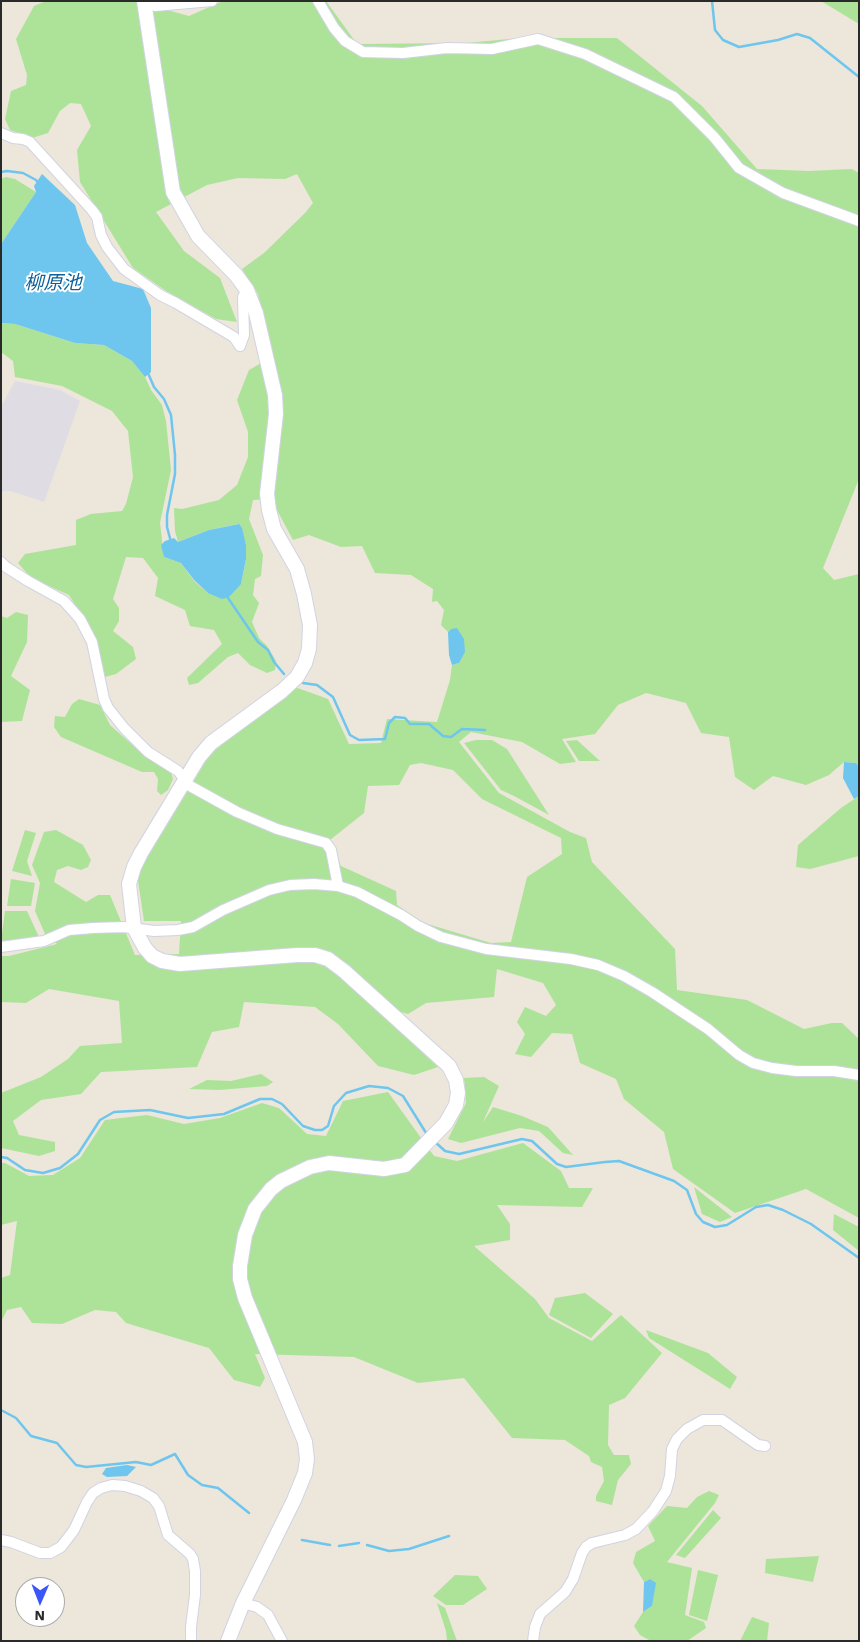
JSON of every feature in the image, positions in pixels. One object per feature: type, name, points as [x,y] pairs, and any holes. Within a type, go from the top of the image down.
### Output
[{"type":"street","points":[[144,1],[173,192],[198,236],[236,275],[247,290],[256,313],[275,395],[276,414],[266,494],[274,529],[297,569],[310,626],[309,649],[305,664],[297,677],[282,691],[211,744],[199,757],[185,779],[134,867],[129,884],[134,928],[145,948],[152,956],[162,961],[180,964],[297,955],[315,955],[328,959],[344,971],[449,1066],[456,1080],[458,1093],[456,1106],[446,1123],[405,1165],[384,1169],[329,1163],[310,1167],[271,1189],[255,1209],[245,1235],[240,1279],[245,1298],[305,1442],[307,1459],[305,1473],[294,1500],[243,1603],[228,1641]]},
{"type":"street","points":[[148,1],[155,6],[212,1]]},
{"type":"street","points":[[318,1],[334,28],[345,41],[363,52],[403,52],[447,48],[492,49],[538,39],[586,54],[674,97],[714,138],[739,168],[783,193],[859,221]]},
{"type":"street","points":[[1,133],[30,142],[97,217],[106,247],[124,269],[160,296],[176,303],[234,337],[240,346],[244,335],[243,297],[247,290]]},
{"type":"street","points":[[1,562],[28,581],[64,601],[80,619],[92,642],[104,699],[108,708],[124,728],[148,752],[178,771],[190,786],[238,812],[277,829],[326,843],[331,850],[338,886]]},
{"type":"street","points":[[1,947],[44,941],[69,930],[100,927],[178,930],[193,927],[223,910],[269,890],[290,885],[338,886],[357,892],[418,926],[454,941],[486,949],[571,959],[598,965],[616,972],[652,992],[708,1029],[739,1055],[753,1063],[788,1070],[834,1071],[859,1075]]},
{"type":"street","points":[[534,1641],[535,1628],[540,1614],[565,1592],[573,1579],[586,1547],[592,1543],[625,1535],[636,1529],[653,1511],[666,1491],[670,1476],[672,1449],[677,1439],[687,1429],[704,1420],[722,1420],[758,1445],[765,1446]]},
{"type":"street","points":[[1,1540],[40,1553],[50,1553],[61,1548],[74,1530],[93,1493],[101,1488],[112,1485],[125,1486],[141,1491],[153,1498],[159,1506],[168,1535],[190,1554],[193,1559],[195,1595],[191,1641]]},
{"type":"street","points":[[243,1603],[257,1607],[268,1615],[282,1641]]},
{"type":"shaded area","points":[[15,381],[60,390],[80,401],[44,502],[11,491],[1,491],[1,407]]},
{"type":"green space","points":[[46,1],[134,1],[189,16],[223,1],[326,1],[357,44],[466,43],[520,38],[617,38],[702,106],[757,169],[809,171],[852,169],[859,173],[859,479],[823,568],[834,580],[859,574],[859,767],[856,763],[844,762],[829,775],[806,785],[773,776],[754,790],[735,777],[729,737],[701,733],[686,703],[646,693],[618,705],[595,734],[562,739],[576,762],[560,764],[522,742],[471,732],[459,742],[499,793],[570,832],[586,838],[592,862],[675,949],[677,990],[747,1000],[804,1029],[832,1023],[842,1023],[859,1039],[859,1218],[806,1189],[735,1213],[673,1169],[664,1132],[624,1099],[616,1079],[580,1063],[572,1034],[552,1033],[531,1057],[515,1054],[525,1034],[517,1022],[525,1007],[546,1016],[556,1005],[543,983],[497,969],[494,997],[426,1003],[408,1014],[369,1003],[438,1067],[414,1075],[378,1066],[338,1024],[315,1007],[244,1002],[239,1027],[212,1032],[197,1067],[101,1072],[81,1094],[41,1100],[13,1121],[19,1135],[55,1142],[55,1151],[39,1156],[1,1148],[1,1093],[41,1077],[68,1059],[80,1046],[122,1043],[119,1001],[49,989],[26,1003],[1,1002],[1,956],[9,956],[57,944],[45,934],[35,911],[40,883],[32,865],[44,832],[56,830],[83,845],[91,860],[88,867],[81,870],[68,866],[57,870],[54,882],[86,902],[98,895],[110,895],[135,955],[179,954],[181,921],[144,921],[137,874],[210,754],[295,687],[328,699],[349,744],[381,743],[387,719],[437,722],[450,680],[452,665],[459,663],[451,629],[448,632],[441,625],[444,610],[437,601],[432,602],[433,589],[411,575],[375,573],[362,546],[341,547],[309,535],[293,540],[271,499],[253,500],[249,519],[263,555],[261,576],[255,579],[253,595],[259,603],[252,622],[259,638],[267,646],[276,661],[275,670],[267,673],[250,665],[238,653],[228,657],[198,683],[189,685],[187,678],[222,644],[214,630],[190,626],[185,610],[155,596],[158,578],[143,558],[126,557],[113,599],[119,608],[119,621],[113,631],[133,647],[136,659],[116,674],[105,677],[96,639],[69,595],[31,578],[18,563],[25,554],[76,545],[76,520],[91,514],[122,511],[126,504],[133,477],[128,431],[112,411],[62,386],[15,377],[13,361],[1,352],[1,323],[15,324],[75,343],[104,345],[132,361],[145,377],[151,390],[162,405],[166,421],[171,470],[160,523],[164,557],[181,563],[194,581],[208,593],[241,584],[246,559],[246,545],[238,524],[209,530],[178,542],[175,531],[174,508],[182,509],[219,500],[237,485],[248,457],[248,432],[237,400],[249,370],[270,358],[258,294],[242,269],[264,253],[313,203],[297,174],[285,179],[238,178],[207,185],[156,212],[184,251],[220,278],[237,322],[216,319],[166,291],[133,268],[80,182],[77,150],[91,126],[81,104],[70,103],[60,111],[48,133],[32,138],[10,130],[5,119],[11,91],[26,85],[27,75],[16,39],[34,6]],"holes":[[[421,763],[453,770],[482,799],[561,838],[562,854],[527,877],[511,942],[491,943],[424,923],[397,905],[396,891],[341,866],[330,840],[364,813],[368,786],[399,785],[410,765]]]},
{"type":"green space","points":[[821,1],[859,1],[859,24]]},
{"type":"green space","points":[[6,177],[15,179],[36,192],[1,244],[1,179]]},
{"type":"green space","points":[[16,612],[28,615],[27,642],[11,676],[30,690],[22,721],[1,722],[1,616],[7,618]]},
{"type":"green space","points":[[79,699],[100,705],[110,725],[137,749],[170,769],[173,779],[168,790],[161,795],[157,791],[158,779],[154,772],[142,772],[61,737],[54,727],[55,716],[65,717],[72,704]]},
{"type":"green space","points":[[476,740],[492,740],[507,749],[549,815],[501,790],[464,743]]},
{"type":"green space","points":[[577,740],[600,761],[579,761],[566,741]]},
{"type":"green space","points":[[859,796],[859,856],[810,869],[796,867],[798,845],[841,808]]},
{"type":"green space","points":[[25,830],[36,833],[27,861],[32,876],[12,871]]},
{"type":"green space","points":[[11,879],[35,883],[31,906],[7,906]]},
{"type":"green space","points":[[5,911],[27,911],[39,937],[1,941]]},
{"type":"green space","points":[[261,1074],[273,1082],[267,1086],[219,1090],[189,1089],[207,1080],[231,1081]]},
{"type":"green space","points":[[484,1077],[499,1086],[483,1122],[493,1107],[522,1116],[548,1127],[573,1155],[563,1153],[539,1131],[520,1128],[461,1143],[448,1139],[466,1103],[464,1078]]},
{"type":"green space","points":[[388,1092],[434,1156],[457,1161],[523,1143],[561,1171],[569,1188],[593,1188],[582,1207],[497,1205],[510,1224],[510,1240],[474,1246],[535,1299],[549,1318],[592,1341],[621,1315],[662,1353],[625,1398],[609,1405],[608,1445],[614,1455],[629,1455],[631,1464],[618,1480],[612,1505],[596,1501],[596,1496],[604,1481],[602,1467],[591,1462],[589,1456],[565,1440],[512,1438],[464,1378],[418,1383],[354,1357],[255,1354],[265,1378],[260,1387],[234,1380],[209,1348],[126,1323],[116,1312],[95,1310],[62,1324],[32,1323],[21,1307],[7,1310],[1,1322],[1,1278],[10,1275],[17,1221],[1,1225],[1,1163],[5,1163],[29,1176],[53,1175],[80,1158],[105,1120],[147,1115],[184,1124],[220,1118],[262,1103],[279,1108],[307,1134],[326,1136],[343,1101]]},
{"type":"green space","points":[[694,1187],[732,1217],[720,1222],[702,1214]]},
{"type":"green space","points":[[834,1214],[859,1227],[859,1251],[833,1230]]},
{"type":"green space","points":[[585,1293],[613,1314],[591,1338],[549,1315],[555,1298]]},
{"type":"green space","points":[[646,1330],[708,1353],[737,1377],[730,1389],[649,1338]]},
{"type":"green space","points":[[709,1491],[719,1495],[715,1503],[667,1562],[692,1568],[685,1615],[704,1622],[706,1628],[687,1641],[651,1641],[640,1635],[634,1626],[643,1612],[652,1606],[650,1579],[644,1582],[633,1563],[636,1552],[655,1541],[648,1526],[667,1506],[687,1508],[697,1497]]},
{"type":"green space","points":[[713,1510],[721,1518],[685,1558],[676,1555]]},
{"type":"green space","points":[[819,1556],[813,1582],[765,1573],[766,1559]]},
{"type":"green space","points":[[698,1570],[718,1575],[707,1621],[689,1615]]},
{"type":"green space","points":[[455,1575],[478,1576],[487,1589],[463,1605],[446,1605],[433,1596]]},
{"type":"green space","points":[[437,1603],[445,1608],[457,1641],[447,1641],[446,1631]]},
{"type":"green space","points":[[752,1617],[769,1623],[767,1641],[740,1641]]},
{"type":"water","name":"柳原池","points":[[42,174],[75,205],[87,243],[113,281],[143,289],[151,308],[151,372],[145,377],[132,361],[104,345],[75,343],[15,324],[1,323],[1,244],[36,192],[34,186]]},
{"type":"water","points":[[239,524],[242,528],[246,545],[246,559],[241,584],[229,597],[222,599],[208,593],[194,580],[181,563],[164,557],[161,545],[165,541],[174,538],[178,542],[209,530]]},
{"type":"water","points":[[457,628],[464,639],[465,652],[459,663],[452,665],[449,655],[448,632],[451,629]]},
{"type":"water","points":[[844,762],[856,763],[859,767],[859,796],[854,799],[843,778]]},
{"type":"water","points":[[127,1465],[136,1467],[127,1476],[107,1477],[102,1474],[106,1468]]},
{"type":"water","points":[[650,1579],[656,1583],[652,1606],[643,1612],[644,1582]]},
{"type":"waterway","points":[[712,1],[715,30],[723,40],[739,47],[778,40],[797,34],[810,38],[859,77]]},
{"type":"waterway","points":[[1,172],[23,173],[36,180],[39,184]]},
{"type":"waterway","points":[[148,373],[154,387],[164,399],[171,415],[175,455],[175,474],[167,515],[167,527],[171,542]]},
{"type":"waterway","points":[[226,595],[258,642],[268,650],[274,662],[284,674]]},
{"type":"waterway","points":[[303,683],[317,685],[333,697],[350,735],[359,740],[385,739],[389,723],[395,717],[405,718],[410,724],[429,724],[443,736],[451,737],[462,729],[485,730]]},
{"type":"waterway","points":[[1,1157],[7,1158],[25,1170],[43,1173],[60,1168],[78,1154],[100,1120],[114,1112],[150,1110],[188,1118],[224,1114],[260,1099],[272,1099],[282,1104],[303,1126],[322,1130],[328,1126],[334,1106],[346,1093],[369,1086],[388,1088],[403,1096],[428,1136]]},
{"type":"waterway","points":[[434,1141],[445,1151],[459,1154],[522,1139],[532,1141],[557,1164],[566,1167],[619,1161],[674,1181],[687,1190],[696,1214],[703,1222],[715,1227],[727,1225],[756,1207],[768,1205],[811,1224],[859,1258]]},
{"type":"waterway","points":[[1,1410],[16,1418],[31,1436],[57,1443],[76,1465],[86,1467],[136,1462],[151,1465],[175,1454],[188,1475],[202,1485],[218,1488],[249,1513]]},
{"type":"waterway","points":[[367,1545],[389,1551],[409,1549],[449,1536]]},
{"type":"waterway","points":[[302,1540],[330,1545]]},
{"type":"waterway","points":[[339,1546],[359,1543]]}]
